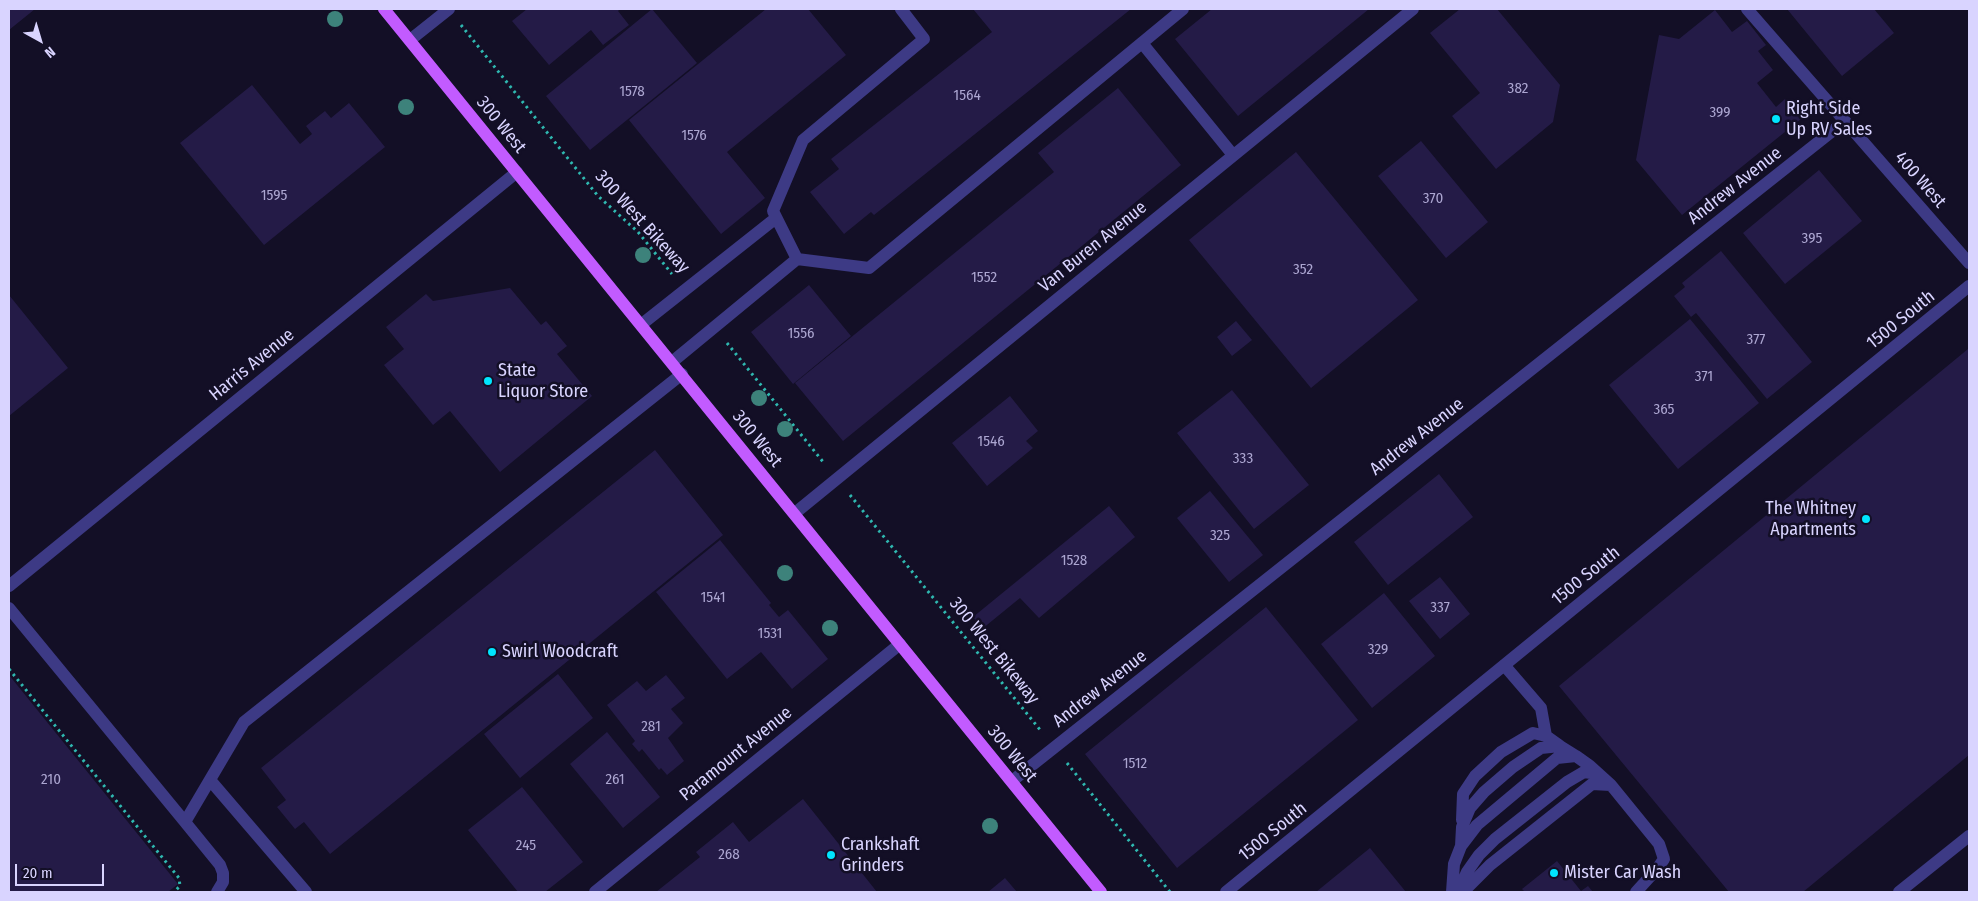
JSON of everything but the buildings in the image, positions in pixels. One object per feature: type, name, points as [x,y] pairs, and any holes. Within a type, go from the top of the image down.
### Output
[{"type":"main road","name":"300 West","points":[[384,9],[642,324],[1101,892]]},
{"type":"street","points":[[410,40],[449,9]]},
{"type":"street","points":[[797,259],[773,211],[803,140],[924,38],[901,9]]},
{"type":"street","points":[[672,362],[797,259],[870,268],[1183,9]]},
{"type":"street","name":"Van Buren Avenue","points":[[795,513],[1413,9]]},
{"type":"street","name":"400 West","points":[[1747,9],[1969,263]]},
{"type":"street","points":[[1142,43],[1233,155]]},
{"type":"street","name":"Andrew Avenue","points":[[1012,781],[1845,121]]},
{"type":"street","name":"Harris Avenue","points":[[9,586],[517,172]]},
{"type":"street","points":[[642,324],[776,218]]},
{"type":"street","name":"1500 South","points":[[1226,892],[1969,286]]},
{"type":"street","points":[[185,822],[244,722],[682,374]]},
{"type":"street","points":[[9,608],[220,865],[223,873],[223,882],[217,892]]},
{"type":"street","name":"Paramount Avenue","points":[[594,892],[900,644]]},
{"type":"street","points":[[1504,665],[1541,708],[1546,736]]},
{"type":"street","points":[[1461,846],[1463,794],[1475,776],[1501,752],[1533,733],[1546,736],[1590,766],[1607,782],[1659,844],[1664,859],[1636,892]]},
{"type":"street","points":[[1462,827],[1474,803],[1513,767],[1541,748],[1560,746]]},
{"type":"street","points":[[1452,892],[1454,864],[1461,846],[1477,825],[1557,758],[1576,756]]},
{"type":"street","points":[[1458,892],[1467,872],[1479,855],[1495,839],[1556,790],[1584,772],[1591,773],[1607,782]]},
{"type":"street","points":[[210,780],[306,892]]},
{"type":"street","points":[[1463,892],[1490,865],[1592,784],[1607,782]]},
{"type":"street","points":[[1899,892],[1969,836]]},
{"type":"path","name":"300 West Bikeway","points":[[462,26],[598,196],[638,232],[685,290]]},
{"type":"path","points":[[715,328],[821,459]]},
{"type":"path","name":"300 West Bikeway","points":[[851,497],[1170,892]]},
{"type":"path","points":[[9,669],[179,878],[181,884],[174,892]]},
{"type":"place","name":"Right Side Up RV Sales","points":[[1776,119]]},
{"type":"place","name":"State Liquor Store","points":[[488,381]]},
{"type":"place","name":"The Whitney Apartments","points":[[1866,519]]},
{"type":"place","name":"Swirl Woodcraft","points":[[492,652]]},
{"type":"place","name":"Crankshaft Grinders","points":[[831,855]]},
{"type":"place","name":"Mister Car Wash","points":[[1554,873]]}]
